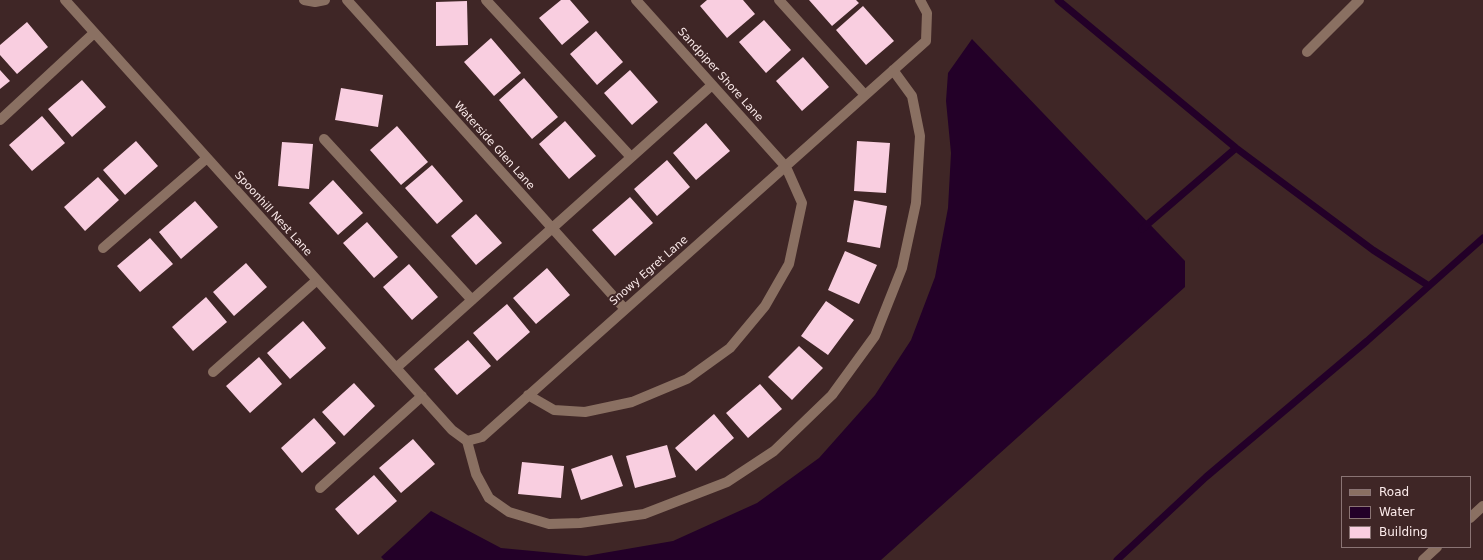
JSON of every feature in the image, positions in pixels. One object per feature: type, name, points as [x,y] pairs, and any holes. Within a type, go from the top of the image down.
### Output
[{"type":"street","name":"Spoonhill Nest Lane","points":[[65,0],[452,430],[467,441]]},
{"type":"street","points":[[304,0],[315,2],[325,0]]},
{"type":"street","name":"Waterside Glen Lane","points":[[347,0],[624,308]]},
{"type":"street","points":[[486,0],[631,157]]},
{"type":"street","name":"Sandpiper Shore Lane","points":[[636,0],[786,167]]},
{"type":"street","points":[[779,0],[865,95]]},
{"type":"street","name":"Snowy Egret Lane","points":[[467,441],[482,437],[624,308],[786,167],[926,41],[927,13],[920,0]]},
{"type":"street","points":[[1307,52],[1359,0]]},
{"type":"street","points":[[0,120],[94,33]]},
{"type":"street","points":[[467,441],[476,474],[489,498],[509,512],[549,524],[580,523],[644,514],[727,482],[774,451],[832,395],[875,336],[902,268],[916,203],[920,136],[912,96],[893,70]]},
{"type":"street","points":[[396,368],[712,84]]},
{"type":"street","points":[[324,139],[472,300]]},
{"type":"street","points":[[103,248],[207,158]]},
{"type":"street","points":[[528,395],[554,410],[585,412],[632,402],[687,379],[730,348],[765,306],[789,264],[802,203],[786,167]]},
{"type":"street","points":[[213,372],[317,280]]},
{"type":"street","points":[[320,488],[422,396]]},
{"type":"street","points":[[1471,517],[1483,506]]},
{"type":"street","points":[[1423,560],[1436,548]]},
{"type":"water","points":[[972,39],[1185,261],[1185,287],[881,560],[384,560],[381,557],[431,511],[501,548],[586,556],[673,541],[757,503],[819,458],[875,395],[911,340],[935,277],[948,208],[951,153],[946,101],[948,73]]},
{"type":"building","points":[[561,0],[570,0],[589,22],[562,45],[539,18]]},
{"type":"building","points":[[707,0],[743,0],[755,14],[727,38],[700,6]]},
{"type":"building","points":[[809,0],[856,0],[859,3],[832,26]]},
{"type":"building","points":[[467,1],[468,45],[436,46],[436,2]]},
{"type":"building","points":[[863,6],[894,41],[866,65],[836,30]]},
{"type":"building","points":[[764,20],[791,50],[766,73],[739,42]]},
{"type":"building","points":[[27,22],[48,47],[17,74],[0,55],[0,45]]},
{"type":"building","points":[[596,31],[623,62],[597,85],[570,54]]},
{"type":"building","points":[[491,38],[521,73],[494,96],[464,62]]},
{"type":"building","points":[[803,57],[829,87],[802,111],[776,81]]},
{"type":"building","points":[[0,70],[10,81],[0,89]]},
{"type":"building","points":[[630,70],[658,102],[632,125],[604,93]]},
{"type":"building","points":[[524,78],[558,117],[532,139],[499,100]]},
{"type":"building","points":[[82,80],[106,107],[72,137],[48,109]]},
{"type":"building","points":[[341,88],[383,95],[378,127],[335,120]]},
{"type":"building","points":[[42,116],[65,143],[32,171],[9,145]]},
{"type":"building","points":[[565,121],[596,156],[569,179],[539,144]]},
{"type":"building","points":[[706,123],[730,151],[696,180],[673,153]]},
{"type":"building","points":[[397,126],[428,162],[401,185],[370,150]]},
{"type":"building","points":[[136,141],[158,166],[125,195],[103,170]]},
{"type":"building","points":[[857,141],[890,143],[886,193],[854,191]]},
{"type":"building","points":[[282,142],[313,144],[309,189],[278,186]]},
{"type":"building","points":[[667,160],[690,187],[657,216],[634,189]]},
{"type":"building","points":[[432,165],[463,201],[437,224],[405,188]]},
{"type":"building","points":[[98,177],[119,200],[85,231],[64,207]]},
{"type":"building","points":[[333,180],[363,213],[338,235],[309,203]]},
{"type":"building","points":[[630,197],[653,223],[615,256],[592,230]]},
{"type":"building","points":[[854,200],[887,206],[880,248],[847,242]]},
{"type":"building","points":[[195,201],[218,227],[181,259],[159,232]]},
{"type":"building","points":[[476,214],[502,243],[476,265],[451,236]]},
{"type":"building","points":[[367,222],[398,257],[374,278],[343,243]]},
{"type":"building","points":[[150,238],[173,264],[140,292],[117,266]]},
{"type":"building","points":[[845,251],[877,265],[859,304],[828,290]]},
{"type":"building","points":[[246,263],[267,287],[234,316],[213,292]]},
{"type":"building","points":[[409,264],[438,297],[412,320],[383,287]]},
{"type":"building","points":[[547,268],[570,295],[536,324],[513,298]]},
{"type":"building","points":[[206,297],[227,322],[193,351],[172,327]]},
{"type":"building","points":[[826,301],[854,320],[828,355],[801,336]]},
{"type":"building","points":[[507,304],[530,332],[497,361],[473,333]]},
{"type":"building","points":[[303,321],[326,348],[290,379],[267,353]]},
{"type":"building","points":[[468,340],[491,366],[457,395],[434,369]]},
{"type":"building","points":[[799,346],[823,368],[792,400],[768,377]]},
{"type":"building","points":[[259,357],[282,384],[250,413],[226,386]]},
{"type":"building","points":[[354,383],[375,406],[344,436],[322,412]]},
{"type":"building","points":[[760,384],[782,409],[748,438],[726,413]]},
{"type":"building","points":[[714,414],[734,438],[696,471],[675,448]]},
{"type":"building","points":[[314,418],[336,443],[302,473],[281,448]]},
{"type":"building","points":[[413,439],[435,464],[401,493],[379,468]]},
{"type":"building","points":[[667,445],[676,477],[635,488],[626,456]]},
{"type":"building","points":[[612,455],[623,486],[581,500],[571,469]]},
{"type":"building","points":[[522,462],[564,466],[561,498],[518,494]]},
{"type":"building","points":[[374,475],[397,501],[358,535],[335,509]]},
{"type":"waterway","points":[[1058,0],[1236,148],[1373,250],[1429,286]]},
{"type":"waterway","points":[[1142,229],[1236,148]]},
{"type":"waterway","points":[[1117,560],[1206,477],[1367,341],[1483,238]]}]
